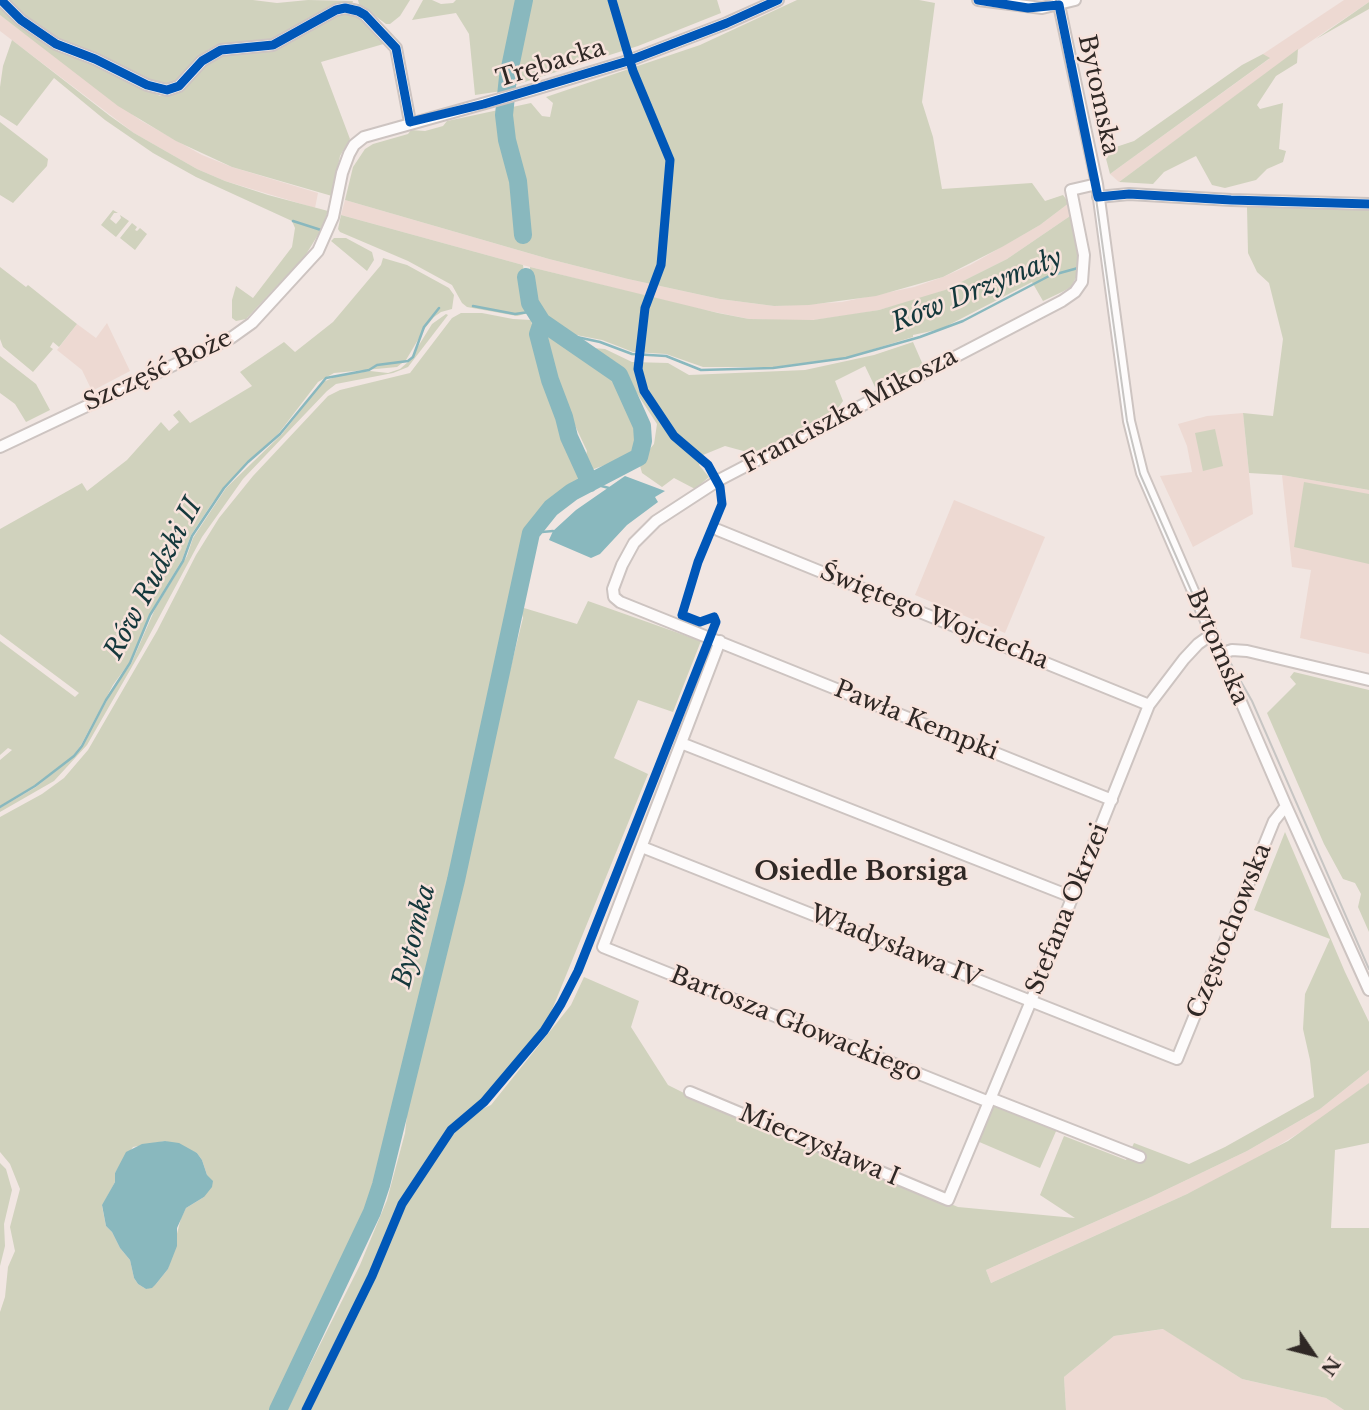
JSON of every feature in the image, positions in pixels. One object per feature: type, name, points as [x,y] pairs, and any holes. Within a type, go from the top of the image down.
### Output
[{"type":"street","points":[[1,0],[21,20],[56,44],[95,59],[147,85],[167,90],[179,86],[202,61],[221,50],[273,45],[324,15],[345,8],[358,11],[396,48],[410,122]]},
{"type":"street","name":"Trębacka","points":[[324,240],[333,217],[342,173],[354,145],[364,136],[628,61],[779,0]]},
{"type":"street","points":[[978,0],[1028,8],[1075,0]]},
{"type":"street","name":"Bytomska","points":[[1059,3],[1097,184],[1136,455],[1148,490],[1369,990]]},
{"type":"street","name":"Franciszka Mikosza","points":[[720,641],[620,602],[614,597],[612,589],[634,543],[656,521],[719,480],[1075,292],[1084,271],[1084,255],[1070,190],[1097,184]]},
{"type":"street","points":[[1098,197],[1129,194],[1369,204]]},
{"type":"street","name":"Szczęść Boże","points":[[0,447],[243,331],[306,267],[324,240]]},
{"type":"street","name":"Świętego Wojciecha","points":[[718,530],[1149,705]]},
{"type":"street","name":"Stefana Okrzei","points":[[948,1200],[1031,1002],[1149,705],[1184,659],[1212,634]]},
{"type":"street","points":[[642,847],[720,641]]},
{"type":"street","name":"Pawła Kempki","points":[[720,641],[1111,800]]},
{"type":"street","points":[[1220,654],[1233,650],[1247,651],[1369,680]]},
{"type":"street","points":[[681,743],[1072,897]]},
{"type":"street","name":"Częstochowska","points":[[1177,1059],[1275,821],[1286,806]]},
{"type":"street","name":"Bartosza Głowackiego","points":[[642,847],[603,947],[1140,1157]]},
{"type":"street","name":"Władysława IV","points":[[642,847],[1177,1059]]},
{"type":"street","name":"Mieczysława I","points":[[690,1092],[948,1200]]},
{"type":"shaded area","points":[[1344,0],[1369,2],[1298,50],[1119,182],[1110,174],[1269,59],[1263,54]]},
{"type":"shaded area","points":[[0,15],[140,120],[202,155],[318,193],[315,208],[225,181],[197,169],[134,133],[0,31]]},
{"type":"shaded area","points":[[345,200],[628,279],[720,299],[774,306],[842,302],[914,287],[970,265],[1040,225],[1069,203],[1073,214],[1007,259],[921,299],[844,316],[813,320],[773,320],[749,319],[690,307],[530,267],[341,215]]},
{"type":"shaded area","points":[[107,323],[130,371],[92,391],[82,370],[57,350],[77,324],[96,338]]},
{"type":"shaded area","points":[[1243,413],[1253,514],[1193,547],[1160,476],[1192,472],[1187,446],[1178,424],[1207,416]]},
{"type":"shaded area","points":[[1282,475],[1369,490],[1369,654],[1300,638],[1311,570],[1292,567]]},
{"type":"shaded area","points":[[954,500],[1045,537],[1005,633],[915,595]]},
{"type":"shaded area","points":[[1369,1070],[1369,1083],[1320,1120],[1252,1162],[991,1283],[986,1270],[1247,1151],[1320,1109]]},
{"type":"shaded area","points":[[1164,1329],[1242,1379],[1326,1398],[1344,1410],[1066,1410],[1064,1377],[1114,1336]]},
{"type":"green space","points":[[4,0],[253,0],[277,3],[308,0],[353,1],[352,4],[333,5],[272,41],[209,49],[174,84],[161,86],[44,33]]},
{"type":"green space","points":[[358,0],[410,0],[400,16],[386,24],[359,4]]},
{"type":"green space","points":[[423,0],[441,4],[453,3],[456,0],[520,0],[502,91],[475,95],[469,34],[456,13],[412,20]]},
{"type":"green space","points":[[530,0],[717,0],[721,13],[638,46],[512,86]]},
{"type":"green space","points":[[797,0],[919,0],[935,3],[922,102],[933,137],[942,189],[1032,183],[1045,201],[1063,195],[1069,203],[1040,225],[943,277],[876,296],[809,305],[774,306],[720,299],[628,279],[345,200],[353,167],[365,149],[373,144],[408,134],[411,130],[425,131],[443,126],[447,121],[531,103],[542,116],[550,117],[553,103],[546,97],[700,45]]},
{"type":"green space","points":[[1369,2],[1369,9],[1316,39]]},
{"type":"green space","points":[[0,3],[15,18],[160,96],[178,93],[204,64],[220,54],[279,48],[336,14],[349,14],[362,20],[387,43],[321,62],[350,139],[340,156],[332,196],[232,167],[176,141],[118,106],[0,15]]},
{"type":"green space","points":[[12,40],[134,133],[197,169],[268,195],[328,211],[321,230],[305,256],[246,319],[236,321],[232,318],[232,300],[236,286],[253,298],[292,247],[295,228],[292,221],[196,177],[153,153],[105,120],[54,78],[17,126],[0,115],[3,66]]},
{"type":"green space","points":[[1298,49],[1297,63],[1276,76],[1257,105],[1260,109],[1283,103],[1279,149],[1286,151],[1283,162],[1267,169],[1256,180],[1225,188],[1212,185],[1196,156],[1164,172],[1153,184],[1119,182]]},
{"type":"green space","points":[[1263,54],[1270,58],[1110,174],[1104,151],[1134,141],[1242,65]]},
{"type":"green space","points":[[0,122],[48,159],[47,166],[13,203],[0,195]]},
{"type":"green space","points":[[1247,207],[1369,209],[1369,490],[1282,475],[1249,473],[1243,413],[1273,416],[1283,339],[1269,283],[1257,272],[1248,253]]},
{"type":"green space","points":[[113,210],[118,213],[114,213],[110,219],[116,224],[121,218],[120,215],[129,221],[116,237],[101,225]]},
{"type":"green space","points":[[1073,214],[1079,272],[1071,287],[1062,292],[1043,301],[1032,282],[941,329],[913,335],[848,357],[775,367],[703,367],[666,354],[633,352],[602,340],[560,332],[538,312],[529,279],[530,267],[749,319],[813,320],[879,310],[945,290],[1007,259]]},
{"type":"green space","points":[[341,215],[523,265],[528,304],[532,312],[517,316],[467,307],[452,285],[408,261],[340,232],[338,229]]},
{"type":"green space","points":[[132,223],[137,227],[135,230],[140,228],[147,234],[135,250],[120,238]]},
{"type":"green space","points":[[334,238],[346,238],[372,252],[374,260],[367,271],[331,241]]},
{"type":"green space","points":[[383,258],[407,265],[449,288],[454,295],[452,309],[434,317],[406,360],[397,367],[334,373],[318,382],[279,433],[248,461],[213,502],[191,535],[182,560],[152,610],[129,663],[113,685],[73,756],[34,786],[0,806],[0,760],[12,750],[8,748],[0,755],[0,641],[75,697],[79,693],[0,634],[0,529],[82,483],[87,491],[127,460],[161,422],[169,431],[179,422],[173,415],[179,410],[190,423],[252,386],[240,372],[284,342],[295,352],[333,322],[381,265]]},
{"type":"green space","points":[[0,267],[26,287],[28,285],[77,324],[59,347],[53,342],[50,347],[53,349],[33,372],[3,347],[0,339]]},
{"type":"green space","points":[[461,313],[482,313],[531,320],[567,452],[582,470],[573,485],[539,512],[526,534],[376,1198],[275,1410],[0,1410],[0,1312],[5,1297],[8,1267],[15,1251],[10,1227],[20,1189],[10,1164],[0,1152],[0,817],[42,794],[64,778],[88,750],[157,631],[196,555],[219,518],[253,476],[328,396],[340,390],[410,373],[452,318]],"holes":[[[165,1141],[197,1153],[207,1175],[204,1197],[186,1208],[168,1269],[156,1284],[146,1289],[134,1278],[130,1260],[106,1226],[102,1206],[115,1182],[115,1173],[133,1147]]]},
{"type":"green space","points":[[448,315],[408,367],[393,373],[336,384],[243,479],[202,537],[87,745],[54,781],[0,812],[0,808],[36,787],[73,757],[82,746],[115,686],[131,664],[155,609],[187,556],[193,538],[226,488],[282,434],[323,382],[337,376],[370,371],[388,373],[400,369],[409,361],[432,324]]},
{"type":"green space","points":[[547,332],[613,374],[640,431],[637,454],[588,471],[584,462],[587,451],[563,400],[544,335]]},
{"type":"green space","points":[[913,342],[923,365],[875,387],[865,366],[835,381],[843,401],[838,408],[762,450],[747,452],[725,446],[703,455],[699,465],[709,477],[695,489],[674,478],[662,487],[642,473],[639,462],[654,444],[657,424],[617,363],[593,348],[605,349],[632,362],[668,363],[689,375],[805,370],[874,355]]},
{"type":"green space","points":[[0,356],[36,384],[50,410],[26,422],[15,404],[0,393]]},
{"type":"green space","points":[[1215,429],[1223,466],[1203,471],[1195,433]]},
{"type":"green space","points":[[1304,482],[1369,494],[1369,564],[1294,547]]},
{"type":"green space","points":[[588,601],[701,641],[673,712],[638,700],[614,758],[648,774],[545,1027],[471,1114],[491,1105],[571,1005],[584,977],[639,1001],[631,1027],[668,1085],[690,1096],[958,1207],[1075,1218],[1040,1195],[1064,1136],[1126,1160],[1134,1143],[1189,1164],[1314,1097],[1303,1029],[1305,994],[1330,939],[1254,910],[1285,832],[1369,1022],[1369,1070],[1320,1109],[1247,1151],[986,1270],[991,1283],[1187,1194],[1288,1141],[1369,1083],[1369,1143],[1335,1150],[1331,1228],[1369,1228],[1369,1410],[1344,1410],[1326,1398],[1242,1379],[1163,1329],[1114,1336],[1064,1377],[1066,1410],[287,1410],[360,1265],[387,1200],[405,1133],[411,1078],[523,618],[522,613],[524,608],[577,624]]},
{"type":"green space","points":[[1294,672],[1369,690],[1369,932],[1358,907],[1361,894],[1355,883],[1343,879],[1324,844],[1267,713],[1296,684],[1290,677]]},
{"type":"green space","points":[[995,1106],[1057,1129],[1040,1168],[977,1141],[991,1108]]},
{"type":"green space","points":[[0,1163],[6,1169],[12,1190],[4,1224],[5,1246],[0,1266]]},
{"type":"water","points":[[625,476],[665,491],[655,497],[658,502],[627,525],[600,554],[591,558],[549,540],[553,531],[576,510]]},
{"type":"water","points":[[165,1141],[179,1143],[197,1153],[207,1175],[213,1181],[204,1197],[186,1208],[177,1228],[177,1246],[168,1269],[152,1288],[146,1289],[134,1278],[130,1260],[106,1226],[102,1205],[115,1182],[115,1173],[126,1152],[142,1144]]},
{"type":"waterway","name":"Bytomka","points":[[523,235],[518,181],[507,140],[504,115],[508,77],[524,0]]},
{"type":"waterway","points":[[293,221],[321,230]]},
{"type":"waterway","name":"Rów Drzymały","points":[[558,333],[600,342],[632,354],[666,356],[701,370],[773,368],[846,358],[920,337],[963,321],[1049,276],[1078,268]]},
{"type":"waterway","name":"Bytomka","points":[[278,1410],[372,1212],[381,1185],[456,880],[531,533],[551,508],[572,492],[639,457],[643,441],[642,426],[619,375],[542,322],[530,303],[526,277]]},
{"type":"waterway","points":[[473,306],[515,314],[529,312],[532,308]]},
{"type":"waterway","name":"Rów Rudzki II","points":[[0,807],[35,786],[74,756],[82,746],[106,700],[130,663],[150,615],[183,561],[192,536],[224,488],[280,434],[326,378],[369,370],[377,365],[408,361],[413,357],[424,327],[439,308]]},
{"type":"waterway","name":"Bytomka","points":[[542,322],[538,334],[550,380],[569,437],[590,483]]},
{"type":"waterway","points":[[590,483],[609,488]]},
{"type":"waterway","points":[[531,533],[553,531]]},
{"type":"tram line","points":[[1056,0],[1094,184],[1127,421],[1140,474],[1197,604],[1252,701],[1369,969]]},
{"type":"cycle path","points":[[1,0],[21,20],[56,44],[95,59],[147,85],[167,90],[179,86],[202,61],[221,50],[273,45],[336,10],[345,8],[358,11],[396,48],[410,122],[484,104],[628,61],[778,0]]},
{"type":"cycle path","points":[[306,1410],[372,1276],[402,1204],[451,1130],[484,1102],[544,1031],[561,1004],[578,971],[716,622],[714,617],[700,622],[682,615],[698,562],[722,504],[720,487],[708,465],[674,436],[644,391],[638,369],[645,308],[661,265],[670,160],[633,71],[612,0]]},
{"type":"cycle path","points":[[978,0],[1028,8],[1059,5],[1098,197],[1129,194],[1369,204]]},
{"type":"district","name":"Osiedle Borsiga","points":[[861,873]]}]
